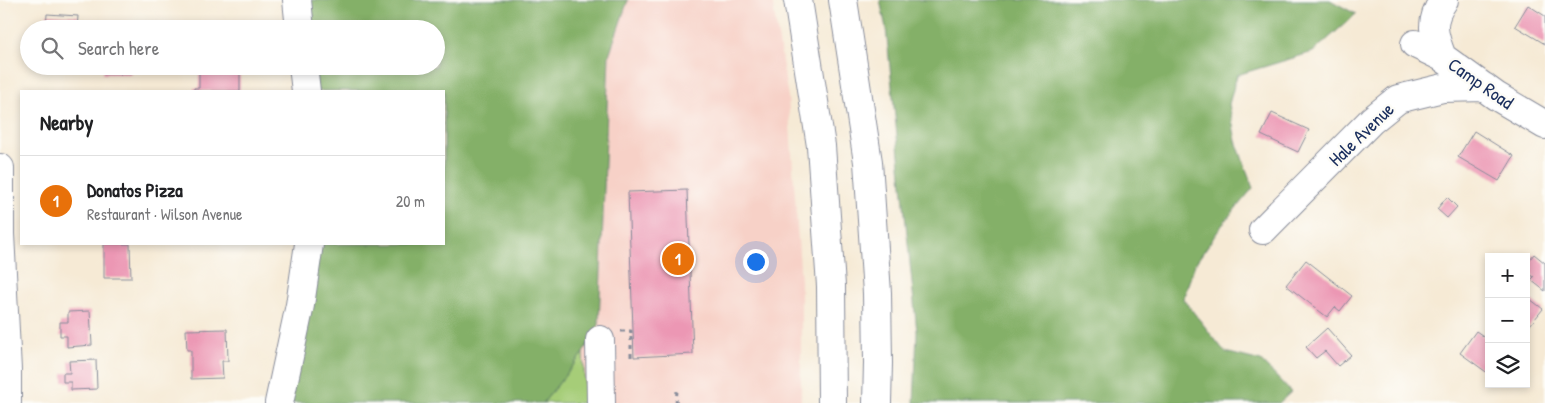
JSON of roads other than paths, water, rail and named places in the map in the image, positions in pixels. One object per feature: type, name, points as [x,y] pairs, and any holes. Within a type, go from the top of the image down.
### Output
[{"type":"main road","points":[[297,0],[299,20]]},
{"type":"main road","points":[[798,0],[822,164],[831,286],[832,403]]},
{"type":"main road","points":[[843,0],[868,162],[877,293],[877,403]]},
{"type":"main road","points":[[1442,57],[1433,28],[1436,10],[1444,0]]},
{"type":"main road","name":"Camp Road","points":[[1415,44],[1442,57],[1511,106],[1545,125]]},
{"type":"main road","points":[[304,75],[306,90]]},
{"type":"main road","name":"Hale Avenue","points":[[1263,230],[1372,120],[1398,99],[1443,88],[1484,87]]},
{"type":"main road","points":[[0,168],[0,234],[7,403]]},
{"type":"main road","points":[[279,403],[300,305],[308,245]]},
{"type":"main road","points":[[600,340],[602,403]]},
{"type":"place","name":"Donatos Pizza","points":[[678,259]]}]
